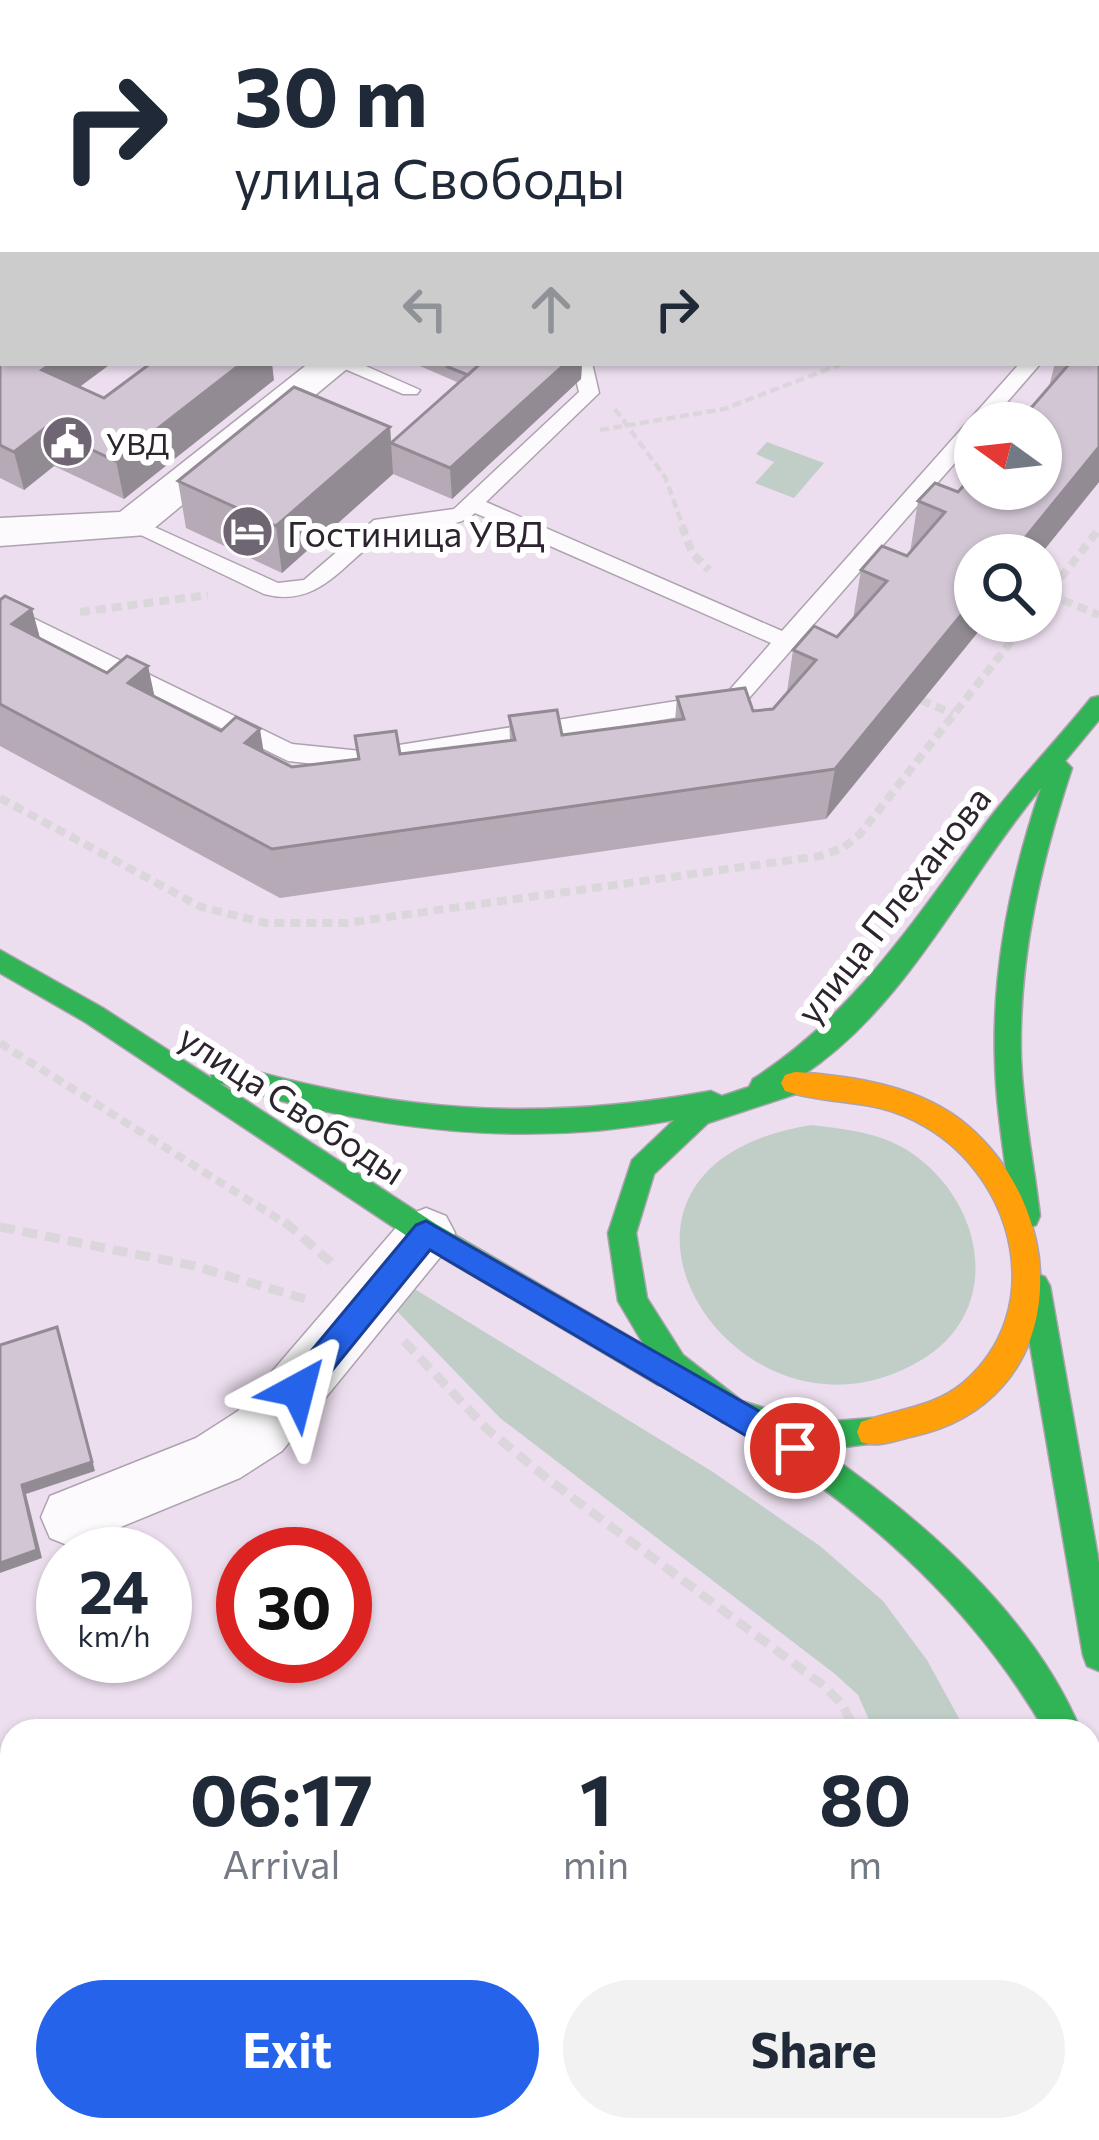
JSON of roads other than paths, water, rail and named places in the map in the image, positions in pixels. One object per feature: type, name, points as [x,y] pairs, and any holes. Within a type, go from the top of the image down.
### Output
[{"type":"main road","name":"улица Плеханова","points":[[759,1088],[804,1065],[852,1023],[1003,818],[1067,748],[1099,704]]},
{"type":"main road","name":"улица Плеханова","points":[[1029,1241],[1008,1060],[1010,1010],[1023,900],[1067,748]]},
{"type":"main road","name":"улица Свободы","points":[[0,960],[94,1015],[426,1233],[704,1395]]},
{"type":"main road","name":"улица Свободы","points":[[94,1015],[170,1053],[244,1081],[326,1104],[445,1124],[606,1120],[726,1098]]},
{"type":"main road","points":[[1057,1719],[1020,1659],[916,1543],[849,1485],[704,1395],[672,1368],[640,1326],[625,1288],[620,1246],[626,1202],[651,1153],[694,1115],[759,1088],[836,1084],[880,1093],[922,1110],[960,1135],[990,1164],[1013,1197],[1029,1241],[1099,1655]]},
{"type":"main road","points":[[742,1417],[823,1438],[867,1438],[910,1429],[953,1409],[985,1385],[1011,1354],[1029,1312],[1033,1274]]},
{"type":"street","points":[[2,534],[131,524],[334,366]]},
{"type":"street","points":[[72,1517],[218,1458],[260,1431],[426,1233]]},
{"type":"lane","points":[[346,366],[410,390]]},
{"type":"lane","points":[[996,402],[1028,366]]},
{"type":"lane","points":[[131,524],[272,589],[286,592],[310,586],[382,525],[460,514],[590,393],[585,372]]},
{"type":"lane","points":[[0,610],[288,752],[361,760],[734,700],[954,450]]},
{"type":"lane","points":[[472,504],[786,641]]},
{"type":"place","name":"УВД","points":[[67,442]]},
{"type":"place","name":"Гостиница УВД","points":[[248,532]]}]
